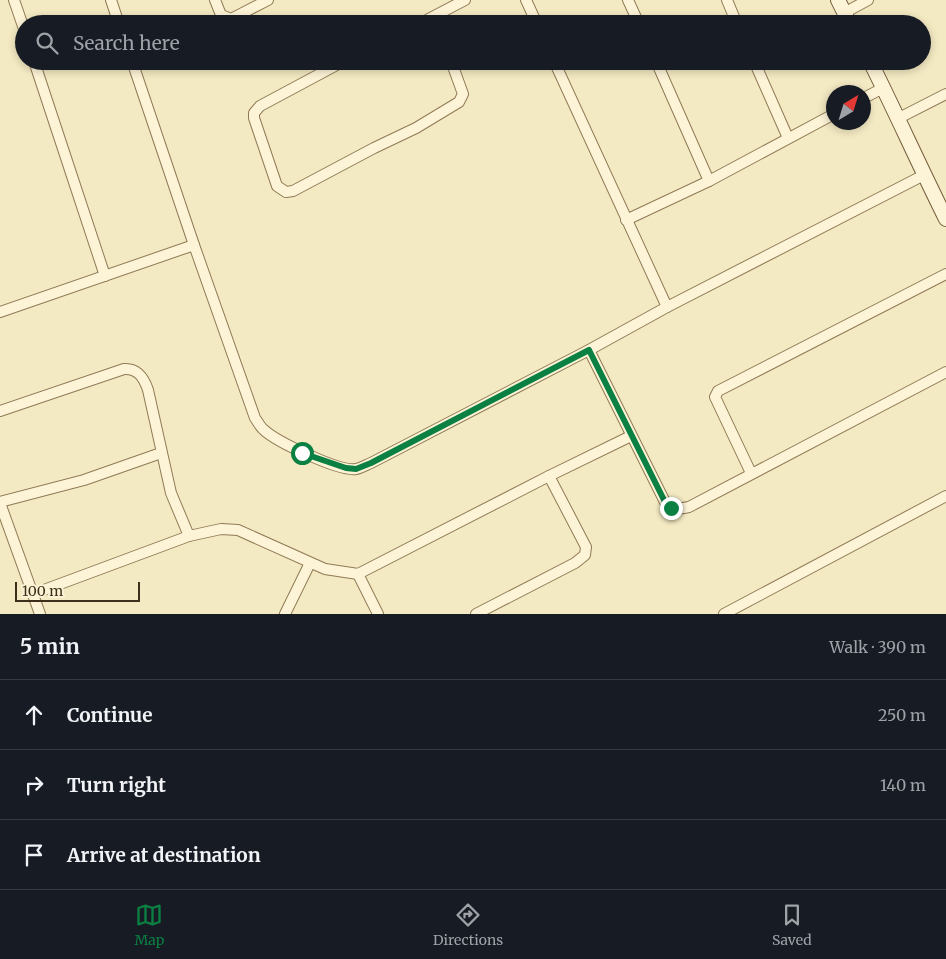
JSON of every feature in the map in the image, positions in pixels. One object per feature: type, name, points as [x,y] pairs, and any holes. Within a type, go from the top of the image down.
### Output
[{"type":"street","points":[[14,0],[19,15]]},
{"type":"street","points":[[112,0],[117,15]]},
{"type":"street","points":[[215,0],[221,15]]},
{"type":"street","points":[[238,15],[268,0]]},
{"type":"street","points":[[442,15],[465,0]]},
{"type":"street","points":[[526,0],[533,15]]},
{"type":"street","points":[[628,0],[635,15]]},
{"type":"street","points":[[727,0],[733,15]]},
{"type":"street","points":[[844,12],[868,0]]},
{"type":"street","points":[[37,70],[105,276]]},
{"type":"street","points":[[135,70],[255,418],[263,429],[278,440],[302,453],[346,468],[356,469],[371,463],[589,350],[667,307],[924,175]]},
{"type":"street","points":[[327,70],[260,106],[254,113],[277,186],[286,192],[293,191],[416,128],[459,102],[462,98],[462,90],[454,70]]},
{"type":"street","points":[[558,70],[667,307]]},
{"type":"street","points":[[660,70],[709,181]]},
{"type":"street","points":[[758,70],[788,138]]},
{"type":"street","points":[[874,70],[946,219]]},
{"type":"street","points":[[871,94],[883,88]]},
{"type":"street","points":[[899,118],[946,94]]},
{"type":"street","points":[[626,220],[709,181],[826,118]]},
{"type":"street","points":[[0,312],[194,245]]},
{"type":"street","points":[[751,473],[716,397],[718,391],[946,274]]},
{"type":"street","points":[[589,350],[666,504],[678,510],[689,507],[946,372]]},
{"type":"street","points":[[0,411],[124,369],[131,369],[140,375],[144,381],[170,492],[189,536]]},
{"type":"street","points":[[33,594],[189,536],[221,529],[238,530],[325,569],[358,574],[631,436]]},
{"type":"street","points":[[40,614],[0,502],[84,480],[161,453]]},
{"type":"street","points":[[476,614],[575,564],[585,555],[586,547],[549,476]]},
{"type":"street","points":[[724,614],[946,496]]},
{"type":"street","points":[[286,614],[289,603],[310,563]]},
{"type":"street","points":[[358,574],[378,614]]},
{"type":"route","points":[[302,453],[346,468],[356,469],[589,350],[666,504],[671,508]]}]
